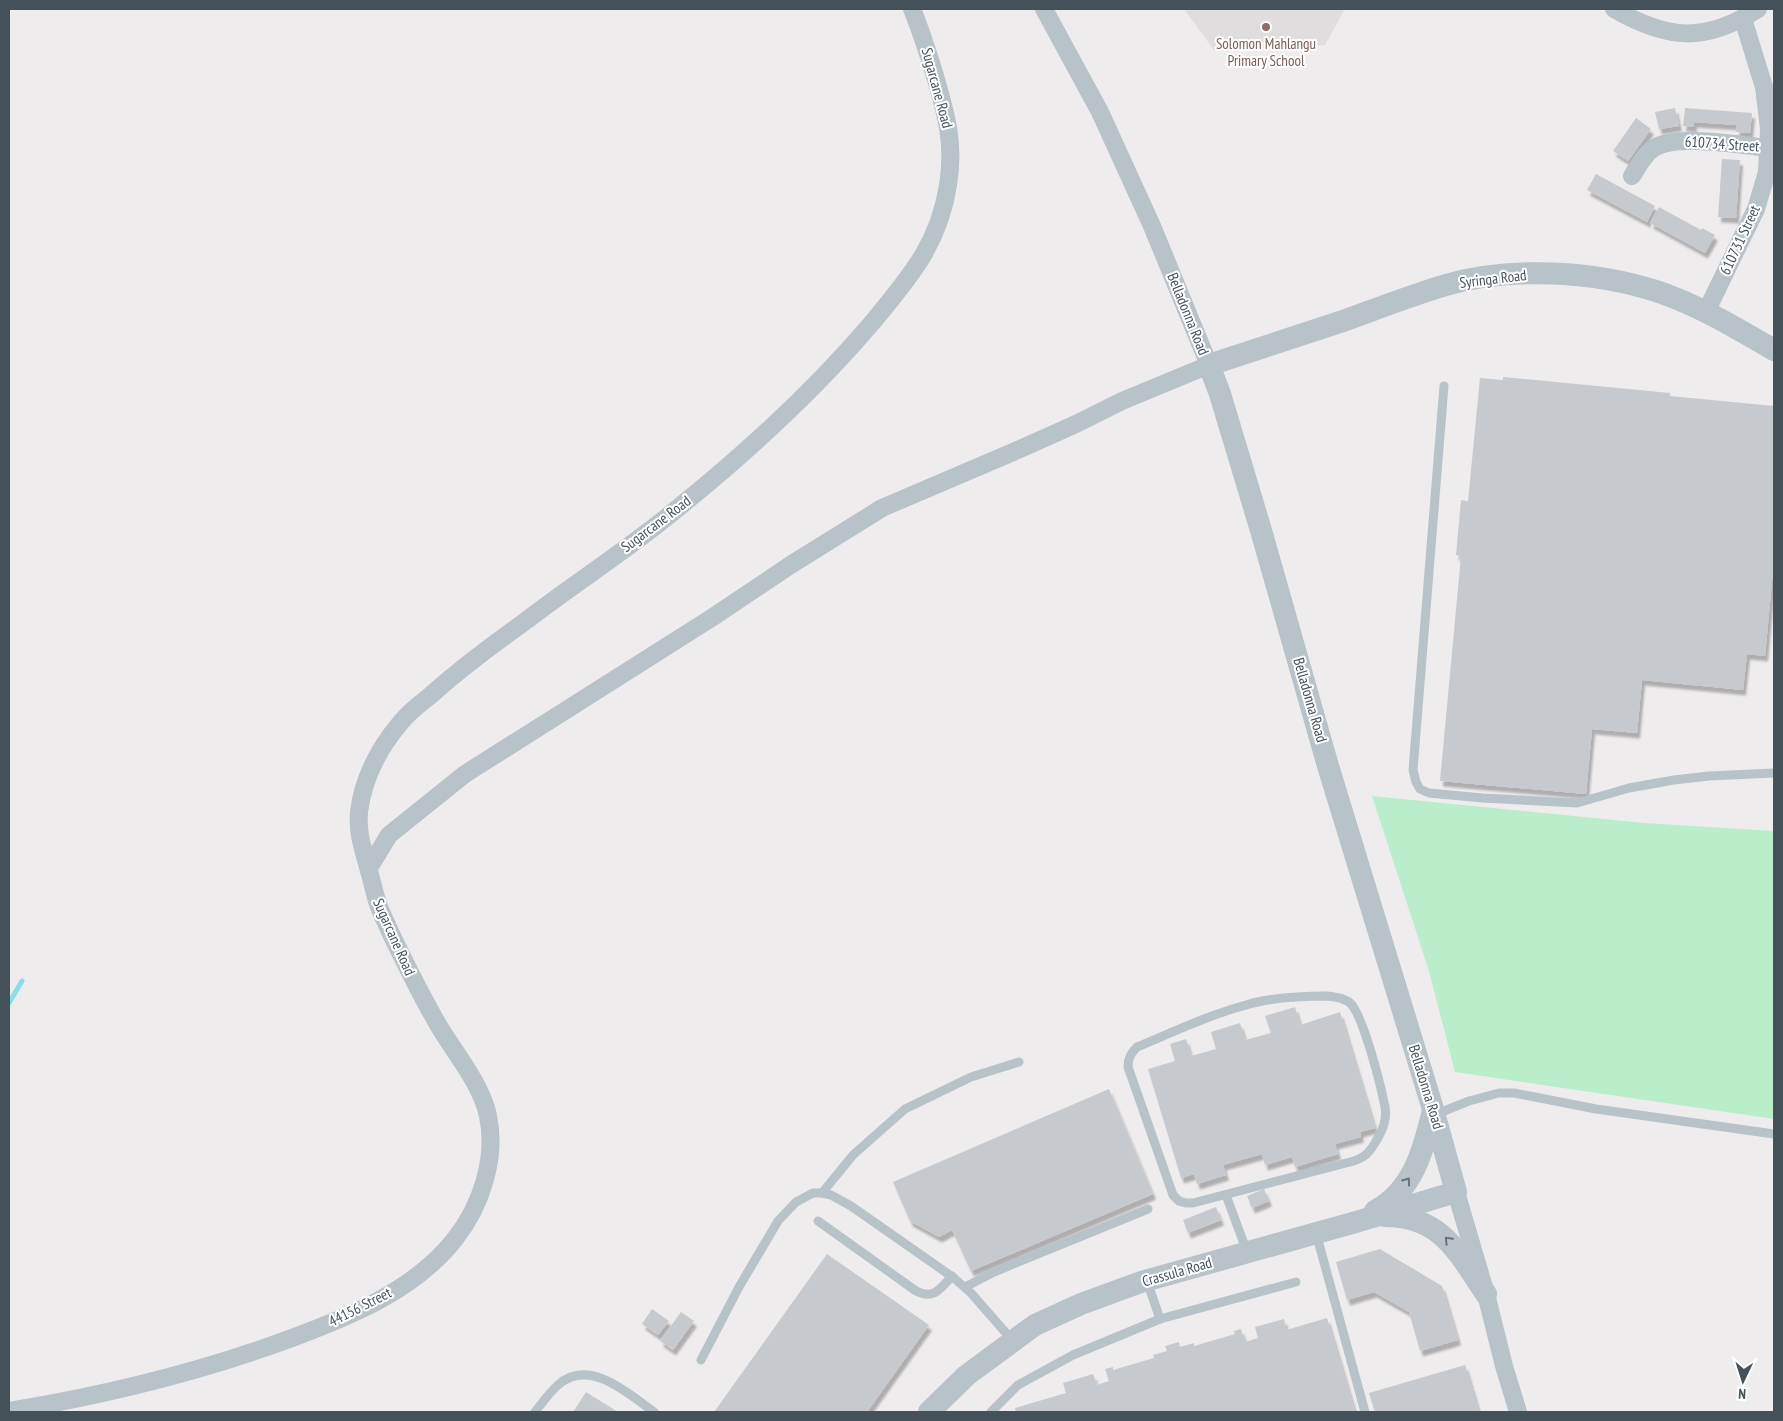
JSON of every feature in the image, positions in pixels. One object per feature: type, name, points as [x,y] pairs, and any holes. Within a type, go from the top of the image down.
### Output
[{"type":"street","name":"Sugarcane Road","points":[[431,1012],[408,970],[377,903],[369,868],[360,843],[359,817],[364,785],[375,760],[402,719],[450,678],[670,515],[759,440],[838,362],[915,271],[933,240],[943,211],[949,182],[951,156],[949,127],[921,31],[912,9]]},
{"type":"street","name":"Belladonna Road","points":[[1044,9],[1104,120],[1152,226],[1220,394],[1328,766],[1434,1112],[1518,1412]]},
{"type":"street","points":[[1614,9],[1654,29],[1675,33],[1700,32],[1726,26],[1743,19],[1758,9]]},
{"type":"street","name":"610731 Street","points":[[1706,312],[1756,209],[1766,172],[1769,129],[1764,87],[1743,19]]},
{"type":"street","name":"610734 Street","points":[[1632,176],[1649,151],[1660,144],[1672,141],[1694,141],[1768,148]]},
{"type":"street","name":"Syringa Road","points":[[1209,365],[1447,285],[1492,276],[1538,274],[1580,276],[1659,292],[1706,312],[1774,350]]},
{"type":"street","points":[[369,868],[389,834],[465,774],[882,508],[1036,442],[1122,401],[1209,365]]},
{"type":"street","name":"44156 Street","points":[[9,1411],[66,1407],[221,1363],[328,1324],[371,1304],[411,1280],[436,1260],[468,1222],[480,1195],[488,1165],[491,1140],[488,1112],[478,1090],[431,1012]]},
{"type":"street","points":[[1364,1219],[1390,1200],[1412,1175],[1434,1112]]},
{"type":"street","name":"Crassula Road","points":[[929,1412],[967,1375],[1035,1325],[1081,1304],[1147,1281],[1456,1192]]},
{"type":"street","points":[[1364,1219],[1393,1216],[1416,1220],[1438,1231],[1454,1247],[1486,1294]]},
{"type":"lane","points":[[1444,386],[1414,770],[1416,782],[1420,789],[1429,793],[1576,803],[1629,788],[1674,780],[1709,776],[1774,773]]},
{"type":"lane","points":[[1327,996],[1342,998],[1350,1002],[1362,1024],[1384,1102],[1385,1118],[1382,1132],[1364,1156],[1358,1159],[1226,1195],[1186,1203],[1179,1201],[1173,1195],[1128,1067],[1130,1055],[1137,1047],[1247,1004],[1288,997],[1327,996]]},
{"type":"lane","points":[[822,1193],[852,1155],[905,1109],[971,1077],[1019,1062]]},
{"type":"lane","points":[[1434,1112],[1499,1093],[1514,1093],[1596,1109],[1774,1134]]},
{"type":"lane","points":[[701,1360],[739,1287],[778,1221],[796,1202],[813,1193],[831,1195],[851,1206],[952,1276],[965,1287],[1013,1341]]},
{"type":"lane","points":[[1226,1195],[1247,1253]]},
{"type":"lane","points":[[965,1287],[994,1272],[1148,1209]]},
{"type":"lane","points":[[818,1221],[923,1295],[938,1291],[952,1276]]},
{"type":"lane","points":[[1316,1233],[1365,1412]]},
{"type":"lane","points":[[1147,1281],[1160,1319]]},
{"type":"lane","points":[[991,1412],[1018,1385],[1073,1355],[1160,1319],[1296,1282]]},
{"type":"lane","points":[[535,1412],[559,1384],[571,1377],[583,1374],[593,1375],[605,1380],[654,1412]]},
{"type":"shaded area","name":"Solomon Mahlangu Primary School","points":[[1184,9],[1345,9],[1325,45],[1214,50]]},
{"type":"green space","points":[[1372,796],[1644,823],[1774,831],[1774,1119],[1455,1072],[1429,971]]},
{"type":"building","points":[[1675,108],[1679,126],[1659,129],[1655,112]]},
{"type":"building","points":[[1685,108],[1752,113],[1750,133],[1736,132],[1737,125],[1694,122],[1694,127],[1683,126]]},
{"type":"building","points":[[1636,118],[1651,129],[1628,161],[1613,151]]},
{"type":"building","points":[[1722,159],[1740,160],[1736,218],[1718,217]]},
{"type":"building","points":[[1596,174],[1655,206],[1647,222],[1587,190]]},
{"type":"building","points":[[1659,207],[1701,230],[1702,228],[1715,235],[1705,253],[1650,223]]},
{"type":"building","points":[[1503,377],[1670,393],[1670,396],[1774,406],[1774,559],[1765,656],[1747,654],[1743,690],[1642,680],[1637,733],[1592,729],[1586,794],[1440,781],[1461,556],[1456,555],[1461,500],[1468,501],[1480,378],[1503,380]]},
{"type":"building","points":[[1295,1007],[1300,1025],[1340,1012],[1375,1128],[1360,1132],[1361,1137],[1335,1144],[1338,1154],[1295,1167],[1292,1157],[1265,1165],[1262,1154],[1223,1165],[1226,1175],[1197,1184],[1194,1174],[1181,1178],[1148,1069],[1175,1061],[1170,1044],[1186,1039],[1191,1056],[1216,1049],[1211,1032],[1240,1023],[1245,1040],[1271,1033],[1265,1016]]},
{"type":"building","points":[[1109,1089],[1153,1194],[971,1271],[952,1230],[939,1237],[910,1221],[893,1182]]},
{"type":"building","points":[[1264,1189],[1269,1201],[1252,1208],[1247,1196]]},
{"type":"building","points":[[1216,1207],[1221,1220],[1188,1233],[1183,1220]]},
{"type":"building","points":[[1380,1249],[1442,1286],[1458,1340],[1420,1351],[1409,1312],[1374,1292],[1347,1300],[1336,1262]]},
{"type":"building","points":[[827,1254],[929,1325],[867,1412],[714,1412]]},
{"type":"building","points":[[652,1309],[669,1321],[658,1335],[642,1324]]},
{"type":"building","points":[[681,1312],[694,1321],[673,1350],[660,1341]]},
{"type":"building","points":[[1327,1318],[1355,1412],[1016,1412],[1015,1408],[1066,1393],[1063,1383],[1093,1374],[1097,1385],[1109,1381],[1105,1369],[1113,1367],[1113,1370],[1154,1358],[1153,1355],[1167,1351],[1165,1346],[1179,1342],[1180,1347],[1194,1343],[1194,1346],[1235,1334],[1234,1331],[1241,1329],[1245,1342],[1258,1338],[1255,1327],[1284,1319],[1286,1330]]},
{"type":"building","points":[[1465,1365],[1479,1412],[1375,1412],[1369,1393]]},
{"type":"building","points":[[586,1392],[618,1412],[573,1412]]},
{"type":"waterway","points":[[9,1003],[22,981]]},
{"type":"place","name":"Solomon Mahlangu Primary School","points":[[1266,27]]}]
